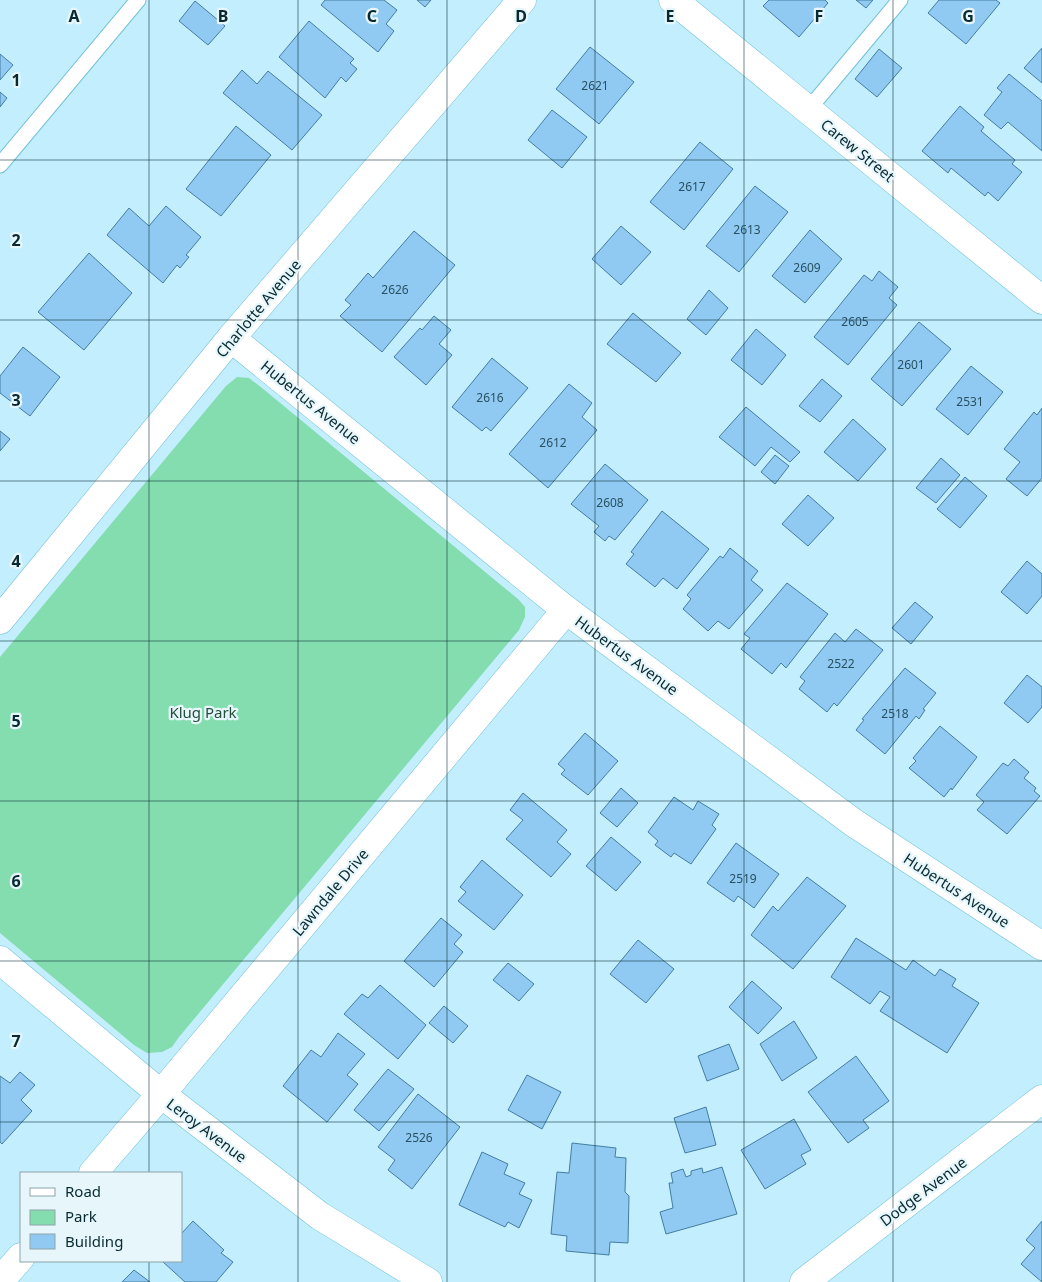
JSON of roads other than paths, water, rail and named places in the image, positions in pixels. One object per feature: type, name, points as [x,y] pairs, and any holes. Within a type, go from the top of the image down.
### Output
[{"type":"street","name":"Charlotte Avenue","points":[[0,620],[232,338],[522,0]]},
{"type":"street","name":"Carew Street","points":[[673,0],[1040,294]]},
{"type":"street","name":"Hubertus Avenue","points":[[232,338],[566,610],[854,823],[1042,946]]},
{"type":"street","name":"Lawndale Drive","points":[[94,1172],[566,610]]},
{"type":"street","name":"Leroy Avenue","points":[[0,960],[161,1094],[320,1216],[428,1282]]},
{"type":"street","name":"Dodge Avenue","points":[[815,1279],[1042,1099]]},
{"type":"street","points":[[0,1281],[20,1258]]},
{"type":"lane","points":[[0,165],[138,0]]},
{"type":"lane","points":[[808,110],[900,0]]},
{"type":"park label","name":"Klug Park","points":[[203,712]]}]
